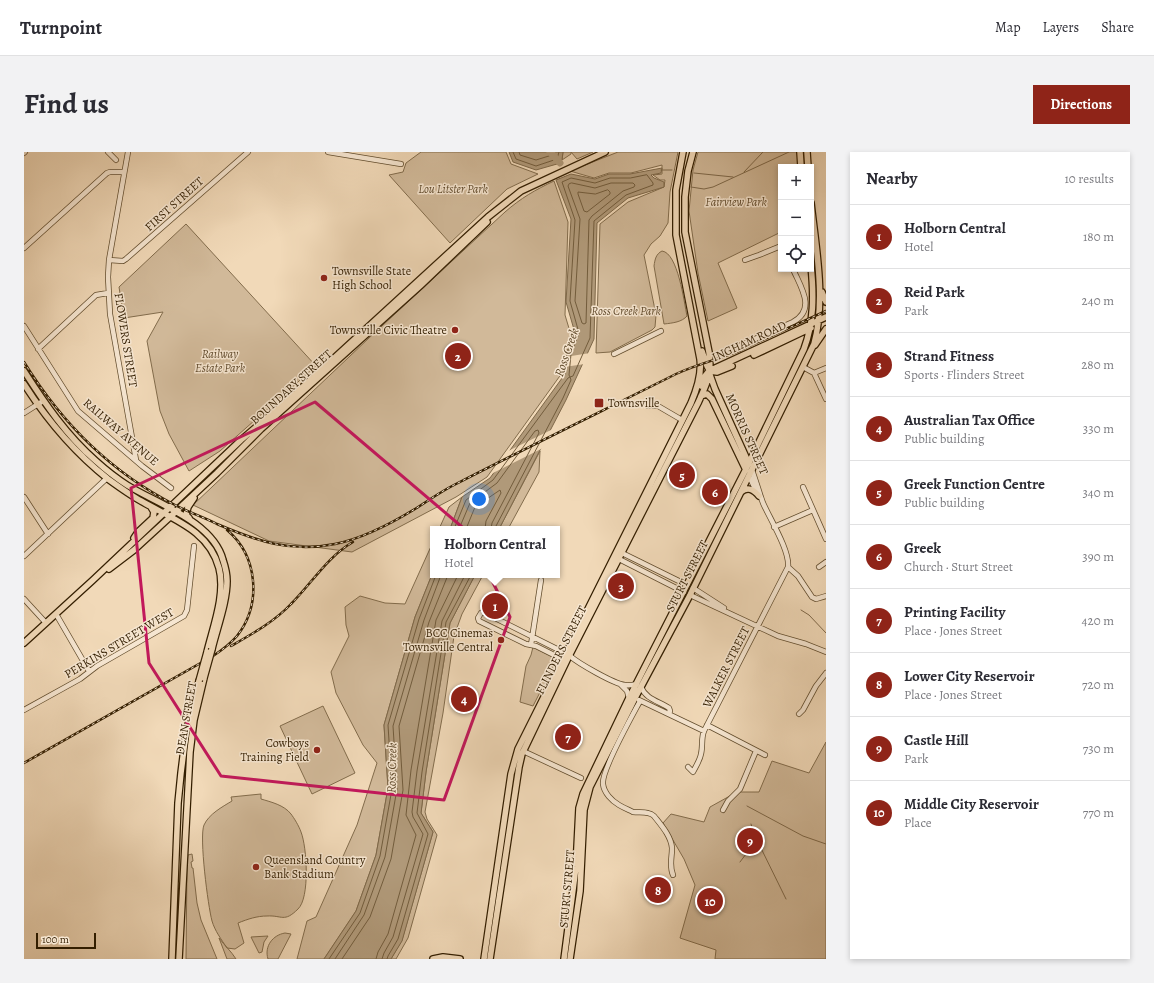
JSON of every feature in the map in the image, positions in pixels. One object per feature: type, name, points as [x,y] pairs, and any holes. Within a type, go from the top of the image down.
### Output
[{"type":"main road","name":"BOUNDARY STREET","points":[[24,643],[164,514],[241,440],[296,393],[515,195],[605,152]]},
{"type":"main road","points":[[683,152],[676,190],[676,235],[695,328]]},
{"type":"main road","points":[[691,403],[705,376],[710,373],[710,359],[685,232],[685,197],[688,171],[693,152]]},
{"type":"main road","points":[[800,152],[802,164]]},
{"type":"main road","points":[[807,152],[808,164]]},
{"type":"main road","name":"BOUNDARY STREET","points":[[93,580],[134,550],[213,477],[261,429],[459,250],[501,207]]},
{"type":"main road","name":"STURT STREET","points":[[651,664],[687,585],[749,472],[810,353],[819,322],[820,301],[814,231]]},
{"type":"main road","points":[[818,268],[823,295],[826,302]]},
{"type":"main road","points":[[749,463],[804,349],[811,326],[814,299],[812,272]]},
{"type":"main road","name":"INGHAM ROAD","points":[[710,373],[726,364],[811,326],[826,317]]},
{"type":"main road","name":"INGHAM ROAD","points":[[819,322],[826,321]]},
{"type":"main road","name":"INGHAM ROAD","points":[[710,373],[717,372],[793,337],[811,326]]},
{"type":"main road","name":"MORRIS STREET","points":[[695,328],[705,363],[749,463],[749,472]]},
{"type":"main road","name":"FLINDERS STREET","points":[[620,552],[698,386],[700,362],[695,328]]},
{"type":"main road","points":[[810,353],[826,329]]},
{"type":"main road","points":[[793,337],[802,340],[804,349]]},
{"type":"main road","points":[[710,359],[716,366],[726,364]]},
{"type":"main road","points":[[797,364],[803,367]]},
{"type":"main road","points":[[24,372],[43,401],[75,440],[111,474],[169,508]]},
{"type":"main road","name":"FLINDERS STREET","points":[[484,959],[511,774],[518,749],[701,396],[710,373]]},
{"type":"main road","points":[[24,384],[54,426],[71,445],[107,478],[129,494],[164,514]]},
{"type":"main road","name":"MORRIS STREET","points":[[701,396],[707,394],[712,399],[749,472]]},
{"type":"main road","points":[[741,447],[748,452],[756,449]]},
{"type":"main road","name":"STURT STREET","points":[[570,959],[580,891],[585,802],[593,780],[636,700],[639,685],[690,595],[741,492],[749,472]]},
{"type":"main road","points":[[193,522],[186,515],[188,507],[213,477]]},
{"type":"main road","points":[[741,492],[745,489],[749,489],[759,496]]},
{"type":"main road","points":[[127,548],[138,532],[153,518],[154,512],[151,507]]},
{"type":"main road","name":"DEAN STREET","points":[[169,508],[193,522],[207,533],[219,549],[227,580],[224,600],[185,739],[179,795],[172,947],[170,959]]},
{"type":"main road","name":"DEAN STREET","points":[[164,514],[190,528],[201,537],[215,556],[222,581],[220,599],[209,650]]},
{"type":"main road","points":[[687,585],[693,588]]},
{"type":"main road","points":[[684,592],[690,595]]},
{"type":"main road","name":"FLINDERS STREET","points":[[490,959],[518,767],[523,751],[566,657]]},
{"type":"main road","name":"DEAN STREET","points":[[179,959],[186,801],[191,740],[201,680]]},
{"type":"main road","name":"STURT STREET","points":[[564,959],[576,866],[580,802],[590,775],[636,700]]},
{"type":"main road","points":[[511,774],[518,754],[523,751]]},
{"type":"main road","points":[[179,795],[181,799],[186,801],[179,807],[186,817]]},
{"type":"main road","points":[[180,929],[183,959]]},
{"type":"main road","points":[[433,959],[460,959]]},
{"type":"street","points":[[108,152],[116,160]]},
{"type":"street","name":"FLOWERS STREET","points":[[128,152],[109,260],[108,293],[110,314],[136,460]]},
{"type":"street","name":"FIRST STREET","points":[[109,260],[116,261],[126,259],[248,152]]},
{"type":"street","points":[[328,152],[401,164]]},
{"type":"street","points":[[24,248],[107,173],[124,172]]},
{"type":"street","points":[[745,260],[778,247]]},
{"type":"street","points":[[721,354],[793,322],[800,317],[805,308],[806,300],[794,272]]},
{"type":"street","points":[[38,349],[96,295],[108,293]]},
{"type":"street","name":"RAILWAY AVENUE","points":[[24,326],[78,411],[171,488]]},
{"type":"street","points":[[614,354],[661,331]]},
{"type":"street","points":[[803,367],[814,373],[826,399]]},
{"type":"street","points":[[814,373],[826,368]]},
{"type":"street","points":[[24,413],[43,401]]},
{"type":"street","points":[[648,406],[658,406],[682,420]]},
{"type":"street","name":"MORRIS STREET","points":[[749,472],[763,503]]},
{"type":"street","name":"MORRIS STREET","points":[[749,472],[787,556],[788,567]]},
{"type":"street","points":[[24,556],[107,478]]},
{"type":"street","points":[[803,487],[826,539]]},
{"type":"street","points":[[24,497],[48,534]]},
{"type":"street","points":[[774,527],[813,510]]},
{"type":"street","name":"PERKINS STREET WEST","points":[[24,710],[80,679],[89,672],[184,616],[187,610],[194,546]]},
{"type":"street","points":[[620,552],[687,585]]},
{"type":"street","points":[[617,557],[684,592]]},
{"type":"street","points":[[819,567],[826,562]]},
{"type":"street","points":[[788,567],[798,576],[812,597],[816,599],[826,596]]},
{"type":"street","name":"WALKER STREET","points":[[688,767],[693,772],[700,757],[704,731],[788,567]]},
{"type":"street","points":[[672,586],[675,579]]},
{"type":"street","points":[[531,645],[540,580]]},
{"type":"street","points":[[693,588],[734,615]]},
{"type":"street","points":[[690,595],[778,636],[806,644],[826,652]]},
{"type":"street","points":[[702,600],[705,595]]},
{"type":"street","points":[[24,599],[46,623]]},
{"type":"street","points":[[566,657],[531,645],[479,620],[478,618],[483,612],[533,636],[566,657],[620,684],[630,686],[639,685],[647,697],[669,708],[669,714]]},
{"type":"street","points":[[56,614],[89,672]]},
{"type":"street","points":[[799,714],[804,708],[818,682],[826,673]]},
{"type":"street","points":[[620,684],[636,700],[704,731]]},
{"type":"street","points":[[636,700],[647,697]]},
{"type":"street","points":[[636,700],[606,769],[603,780],[603,788],[619,805],[632,811],[648,813],[654,816],[671,842],[671,868],[674,875]]},
{"type":"street","points":[[707,725],[766,755]]},
{"type":"street","points":[[523,751],[581,778]]},
{"type":"street","points":[[723,810],[728,801],[740,789],[756,751]]},
{"type":"highlighted area","points":[[315,402],[468,532],[510,617],[444,800],[221,776],[149,663],[131,488]]},
{"type":"green space","name":"Lou Litster Park","points":[[421,152],[506,152],[511,164],[538,174],[507,189],[450,243],[389,175],[403,172],[406,163]]},
{"type":"green space","points":[[563,152],[571,152],[571,154],[562,160]]},
{"type":"green space","points":[[571,152],[593,152],[577,159]]},
{"type":"green space","name":"Ross Creek Park","points":[[618,152],[678,152],[670,192],[668,223],[660,236],[651,244],[644,255],[656,315],[655,327],[610,352],[596,353],[600,224],[628,202],[664,187],[665,180],[660,180],[653,175],[662,174],[662,165],[631,173],[609,173],[594,178],[570,171]]},
{"type":"green space","name":"Fairview Park","points":[[698,152],[797,152],[799,164],[778,164],[778,233],[718,263],[737,308],[708,321],[698,273],[689,211],[693,170]]},
{"type":"green space","points":[[554,181],[568,222],[565,315],[571,335],[562,373],[487,477],[456,497],[352,552],[269,541],[193,505],[369,338],[505,212],[528,195]]},
{"type":"green space","name":"Railway Estate Park","points":[[186,224],[316,366],[220,451],[189,471],[169,434],[160,411],[147,341],[163,312],[124,318],[119,287]]},
{"type":"green space","points":[[662,251],[668,254],[676,269],[687,316],[680,321],[664,324],[654,266],[656,257]]},
{"type":"green space","points":[[540,451],[539,472],[510,526],[501,526]]},
{"type":"green space","points":[[462,497],[451,526],[440,526],[449,507]]},
{"type":"green space","points":[[430,549],[431,578],[415,617],[384,725],[388,788],[376,855],[356,911],[324,959],[297,959],[307,921],[316,917],[357,825],[377,763],[363,745],[336,693],[331,672],[349,636],[346,625],[345,607],[360,596],[385,603],[405,604]]},
{"type":"green space","points":[[473,578],[481,578],[462,614],[454,636],[443,713],[425,812],[427,819],[437,835],[408,938],[396,959],[391,959],[402,940],[433,832],[421,813],[426,772],[450,623]]},
{"type":"green space","points":[[533,647],[557,659],[533,706],[520,702],[526,666]]},
{"type":"green space","name":"Cowboys Training Field","points":[[323,706],[355,773],[312,794],[280,726]]},
{"type":"green space","points":[[826,742],[826,959],[715,959],[716,950],[680,938],[695,885],[684,859],[663,823],[671,814],[704,822],[710,807],[737,792],[759,792],[772,761],[809,773]]},
{"type":"green space","name":"Queensland Country Bank Stadium","points":[[261,794],[261,799],[285,808],[294,818],[300,830],[306,860],[306,884],[304,894],[302,903],[298,909],[289,916],[260,917],[238,923],[244,943],[235,949],[227,948],[218,935],[210,913],[203,857],[204,825],[212,814],[232,801],[231,797]]},
{"type":"green space","points":[[192,854],[193,861],[191,862],[201,920],[217,959],[186,959],[187,865],[188,855]]},
{"type":"green space","points":[[285,933],[291,934],[278,959],[268,959],[267,950],[270,942],[277,936]]},
{"type":"green space","points":[[268,936],[264,942],[262,952],[259,953],[251,937]]},
{"type":"green space","points":[[219,938],[232,953],[236,959],[227,959]]},
{"type":"water","points":[[509,152],[563,152],[562,160],[557,164],[536,170],[513,162]]},
{"type":"water","points":[[662,168],[661,173],[651,175],[654,178],[664,182],[664,187],[628,198],[597,223],[594,339],[566,400],[501,526],[451,526],[462,497],[490,478],[565,374],[567,353],[575,333],[566,302],[571,219],[556,180],[571,174],[595,179],[609,174],[630,174]]},
{"type":"water","points":[[431,578],[473,578],[450,623],[426,772],[421,813],[433,832],[402,941],[391,959],[324,959],[356,911],[376,855],[388,788],[384,725],[415,617]]},
{"type":"pier","points":[[590,353],[585,364],[564,367],[565,357]]},
{"type":"pier","points":[[553,429],[543,448],[491,474],[506,452]]},
{"type":"waterway","name":"Ross Creek","points":[[550,152],[560,163]]},
{"type":"waterway","points":[[744,172],[763,152]]},
{"type":"waterway","points":[[691,187],[704,189],[713,187],[789,152]]},
{"type":"waterway","points":[[661,170],[672,170]]},
{"type":"waterway","points":[[694,173],[733,177]]},
{"type":"waterway","points":[[801,610],[809,615],[826,633]]},
{"type":"waterway","points":[[747,806],[803,836],[826,844]]},
{"type":"waterway","points":[[751,824],[755,836],[786,899]]},
{"type":"waterway","points":[[740,862],[749,850],[755,837]]},
{"type":"railway","points":[[736,352],[826,311]]},
{"type":"railway","points":[[24,362],[54,405],[71,425],[109,462],[130,478],[175,505],[246,536],[274,544],[303,547],[345,542],[376,530],[454,485],[676,374],[741,350]]},
{"type":"railway","points":[[24,763],[213,656],[232,642],[245,623],[250,610],[253,595],[253,581],[245,553],[227,530]]},
{"type":"railway","points":[[231,646],[277,616],[299,596],[335,555],[353,542]]},
{"type":"place","name":"Townsville State High School","points":[[324,278]]},
{"type":"place","name":"Townsville Civic Theatre","points":[[455,330]]},
{"type":"place","name":"Reid Park","points":[[458,356]]},
{"type":"place","name":"Townsville","points":[[599,403]]},
{"type":"place","name":"Greek Function Centre","points":[[682,475]]},
{"type":"place","name":"Greek","points":[[715,492]]},
{"type":"place","name":"Strand Fitness","points":[[621,586]]},
{"type":"place","name":"Holborn Central","points":[[495,606]]},
{"type":"place","name":"BCC Cinemas Townsville Central","points":[[501,640]]},
{"type":"place","name":"Australian Tax Office","points":[[464,699]]},
{"type":"place","name":"Printing Facility","points":[[568,737]]},
{"type":"place","name":"Cowboys Training Field","points":[[317,750]]},
{"type":"place","name":"Castle Hill","points":[[750,841]]},
{"type":"place","name":"Queensland Country Bank Stadium","points":[[256,867]]},
{"type":"place","name":"Lower City Reservoir","points":[[658,890]]},
{"type":"place","name":"Middle City Reservoir","points":[[710,901]]}]
